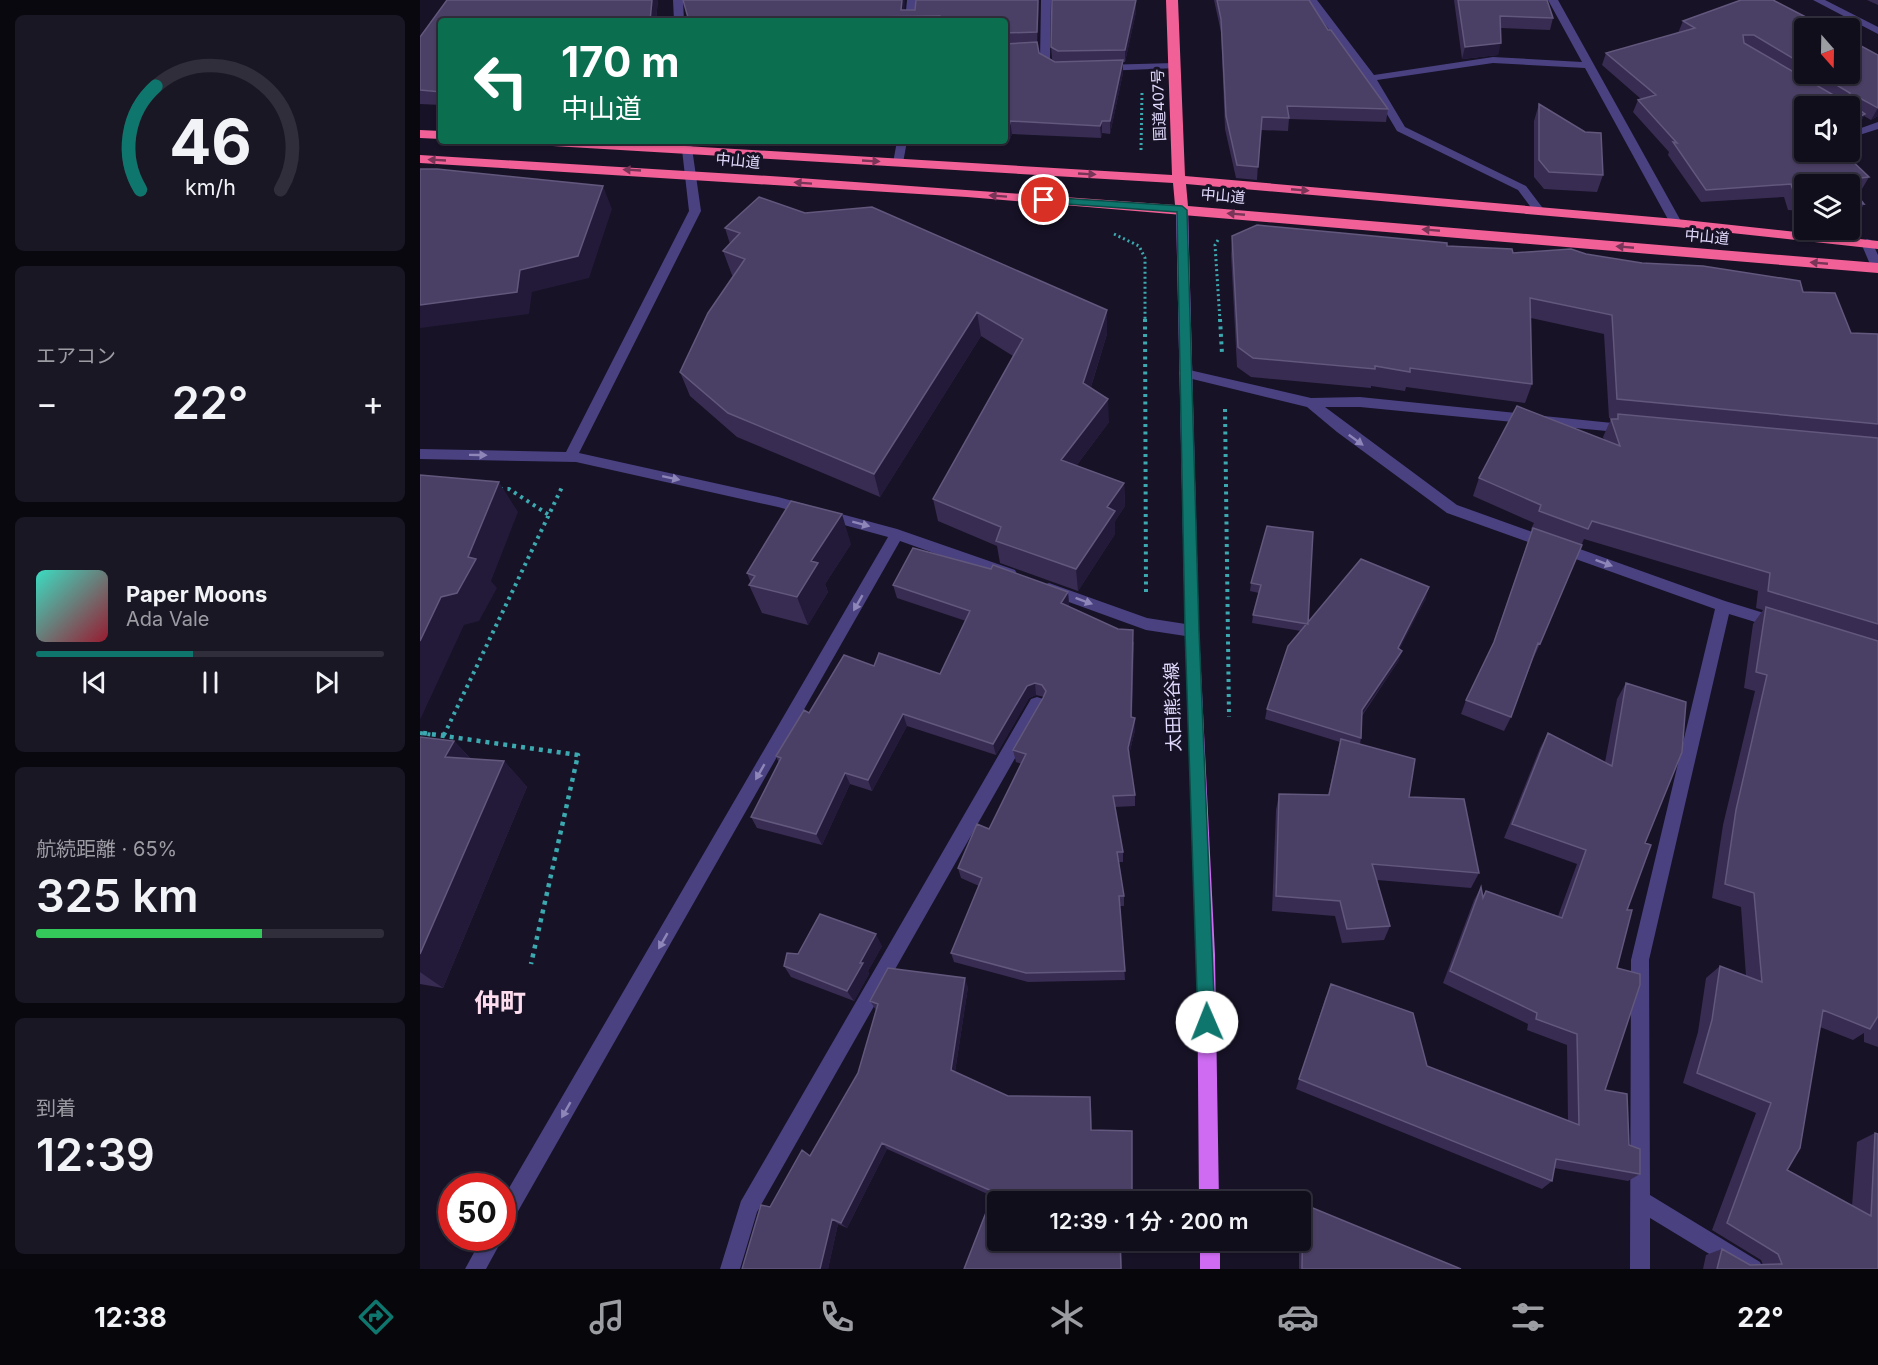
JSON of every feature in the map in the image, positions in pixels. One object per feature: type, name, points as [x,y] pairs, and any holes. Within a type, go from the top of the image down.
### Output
[{"type":"highway","name":"国道407号","points":[[1172,0],[1182,210]]},
{"type":"highway","points":[[420,134],[438,135]]},
{"type":"highway","name":"中山道","points":[[627,144],[687,146],[898,163],[1179,179],[1676,223],[1873,244]]},
{"type":"highway","name":"中山道","points":[[420,159],[690,173],[1182,210],[1878,268]]},
{"type":"main road","name":"太田熊谷線","points":[[1182,210],[1192,631],[1206,955],[1209,1191]]},
{"type":"main road","points":[[1210,1251],[1210,1269]]},
{"type":"street","points":[[678,0],[679,18]]},
{"type":"street","points":[[910,18],[912,0]]},
{"type":"street","points":[[1046,0],[1041,49],[1046,61],[1056,69],[1066,69]]},
{"type":"street","points":[[1312,0],[1326,22],[1371,78],[1401,129],[1522,188],[1539,211]]},
{"type":"street","points":[[1553,0],[1676,223]]},
{"type":"street","points":[[1818,0],[1878,31]]},
{"type":"street","points":[[1371,78],[1493,60],[1589,65]]},
{"type":"street","points":[[1088,68],[1174,66]]},
{"type":"street","points":[[1860,120],[1875,127]]},
{"type":"street","points":[[1860,132],[1875,127]]},
{"type":"street","points":[[898,163],[901,144]]},
{"type":"street","points":[[573,457],[695,211],[687,146]]},
{"type":"street","points":[[1873,244],[1878,268]]},
{"type":"street","points":[[1185,373],[1311,403],[1360,402],[1642,429]]},
{"type":"street","points":[[1311,403],[1342,429],[1452,509],[1723,606],[1790,627]]},
{"type":"street","points":[[420,454],[573,457],[778,502],[897,534],[1146,624],[1192,631]]},
{"type":"street","points":[[516,1196],[897,534]]},
{"type":"street","points":[[1641,1269],[1640,960],[1723,606]]},
{"type":"street","points":[[730,1269],[748,1208],[1038,704]]},
{"type":"street","points":[[1641,1201],[1753,1269]]},
{"type":"street","points":[[475,1269],[485,1251]]},
{"type":"path","points":[[1138,154],[1142,148],[1142,67]]},
{"type":"path","points":[[1112,232],[1139,246],[1145,258],[1146,624]]},
{"type":"path","points":[[1220,238],[1215,245],[1224,382]]},
{"type":"path","points":[[1225,416],[1229,722]]},
{"type":"path","points":[[443,736],[549,515],[573,457]]},
{"type":"path","points":[[498,489],[509,489],[549,515]]},
{"type":"path","points":[[420,733],[578,755],[531,964]]},
{"type":"building","points":[[447,0],[652,0],[650,18],[438,18],[438,92],[420,90],[420,37]]},
{"type":"building","points":[[683,0],[902,0],[901,10],[915,10],[916,0],[1038,0],[1037,32],[1008,33],[1008,18],[940,18],[940,16],[688,18]]},
{"type":"building","points":[[1052,0],[1136,0],[1125,50],[1058,51],[1051,47]]},
{"type":"building","points":[[1217,0],[1309,0],[1328,30],[1331,30],[1388,109],[1287,106],[1289,118],[1262,117],[1258,167],[1237,165],[1226,116],[1221,19]]},
{"type":"building","points":[[1458,0],[1547,0],[1553,18],[1500,16],[1501,43],[1465,47]]},
{"type":"building","points":[[1741,0],[1773,0],[1808,18],[1794,18],[1794,59],[1754,35],[1743,35],[1744,43],[1794,72],[1794,84],[1814,84],[1835,96],[1794,96],[1794,162],[1853,162],[1869,177],[1860,178],[1860,174],[1794,174],[1794,194],[1791,184],[1706,190],[1673,142],[1677,143],[1638,100],[1656,95],[1606,53],[1695,28],[1683,21]]},
{"type":"building","points":[[1037,42],[1039,53],[1055,62],[1123,60],[1110,121],[1102,121],[1100,126],[1010,121],[1008,127],[1008,44]]},
{"type":"building","points":[[1860,45],[1878,55],[1878,108],[1860,98],[1860,96],[1848,96],[1850,93],[1835,84],[1860,84]]},
{"type":"building","points":[[1539,104],[1585,132],[1601,133],[1603,175],[1549,172],[1539,160]]},
{"type":"building","points":[[420,169],[603,186],[578,256],[520,270],[517,292],[420,305]]},
{"type":"building","points":[[759,197],[805,213],[872,207],[1107,310],[1083,383],[1108,399],[1061,460],[1124,483],[1107,507],[1115,511],[1076,569],[996,541],[1001,527],[933,499],[1023,339],[977,312],[874,474],[728,413],[680,372],[708,313],[745,259],[723,251],[740,233],[725,228]]},
{"type":"building","points":[[1257,225],[1447,243],[1447,246],[1512,249],[1513,253],[1571,249],[1586,254],[1642,263],[1703,266],[1800,281],[1803,292],[1835,293],[1851,333],[1878,334],[1878,424],[1617,399],[1612,315],[1530,298],[1532,384],[1410,368],[1410,372],[1375,366],[1375,369],[1253,358],[1238,347],[1232,236]]},
{"type":"building","points":[[1517,406],[1620,446],[1611,419],[1618,419],[1618,414],[1878,438],[1878,624],[1768,591],[1770,573],[1592,521],[1588,529],[1539,511],[1541,505],[1479,478]]},
{"type":"building","points":[[420,475],[499,482],[468,557],[476,559],[457,593],[441,597],[420,641]]},
{"type":"building","points":[[791,501],[842,514],[811,561],[818,563],[797,597],[749,585],[755,576],[747,573]]},
{"type":"building","points":[[1267,526],[1313,532],[1308,624],[1253,615],[1261,585],[1251,583]]},
{"type":"building","points":[[1533,528],[1582,545],[1540,644],[1538,643],[1511,717],[1466,700],[1494,642]]},
{"type":"building","points":[[913,548],[991,569],[993,565],[1068,592],[1061,603],[1118,629],[1133,630],[1131,717],[1135,718],[1128,748],[1135,795],[1113,796],[1123,852],[1117,852],[1124,896],[1119,896],[1125,971],[1026,973],[951,953],[982,878],[958,868],[977,824],[989,829],[1026,754],[1013,750],[1043,698],[1046,691],[1042,685],[1035,683],[1027,686],[993,744],[903,714],[868,780],[845,773],[816,834],[751,817],[781,758],[776,756],[804,710],[809,713],[844,655],[874,666],[879,653],[940,674],[970,611],[893,585]]},
{"type":"building","points":[[1361,559],[1429,587],[1398,648],[1402,651],[1362,710],[1361,738],[1267,709],[1288,646]]},
{"type":"building","points":[[1766,607],[1878,641],[1878,1016],[1870,1029],[1823,1010],[1800,1148],[1787,1170],[1871,1216],[1875,1133],[1878,1134],[1878,1269],[1717,1269],[1722,1249],[1750,1265],[1782,1264],[1778,1254],[1727,1223],[1771,1103],[1697,1073],[1712,1020],[1720,966],[1762,982],[1754,893],[1725,884],[1736,810],[1767,675],[1756,672]]},
{"type":"building","points":[[1626,683],[1686,702],[1682,752],[1645,843],[1651,845],[1627,910],[1632,910],[1617,968],[1640,974],[1640,985],[1605,1090],[1627,1094],[1629,1145],[1640,1149],[1640,1174],[1556,1159],[1552,1181],[1299,1079],[1331,984],[1413,1013],[1427,1066],[1579,1125],[1577,1034],[1536,1019],[1537,1013],[1450,971],[1481,887],[1483,898],[1486,891],[1562,918],[1586,850],[1512,824],[1548,733],[1612,766]]},
{"type":"building","points":[[420,737],[454,741],[445,757],[504,761],[420,954]]},
{"type":"building","points":[[1341,739],[1415,759],[1409,797],[1464,799],[1479,873],[1372,864],[1390,926],[1347,929],[1340,901],[1276,896],[1279,794],[1329,795]]},
{"type":"building","points":[[820,914],[876,934],[847,991],[784,966],[787,953],[798,954]]},
{"type":"building","points":[[888,968],[965,978],[951,1070],[1008,1096],[1090,1097],[1091,1130],[1132,1131],[1132,1191],[992,1191],[882,1143],[841,1223],[832,1219],[820,1269],[742,1269],[761,1205],[770,1207],[802,1150],[810,1156],[858,1073],[878,1004],[870,1001]]},
{"type":"building","points":[[1311,1207],[1461,1269],[1302,1269],[1302,1251],[1311,1251]]},
{"type":"building","points":[[987,1210],[987,1251],[1120,1251],[1121,1269],[964,1269]]},
{"type":"district","name":"仲町","points":[[500,1003]]},
{"type":"route","points":[[1044,200],[1182,210],[1185,406],[1207,1022]]}]
